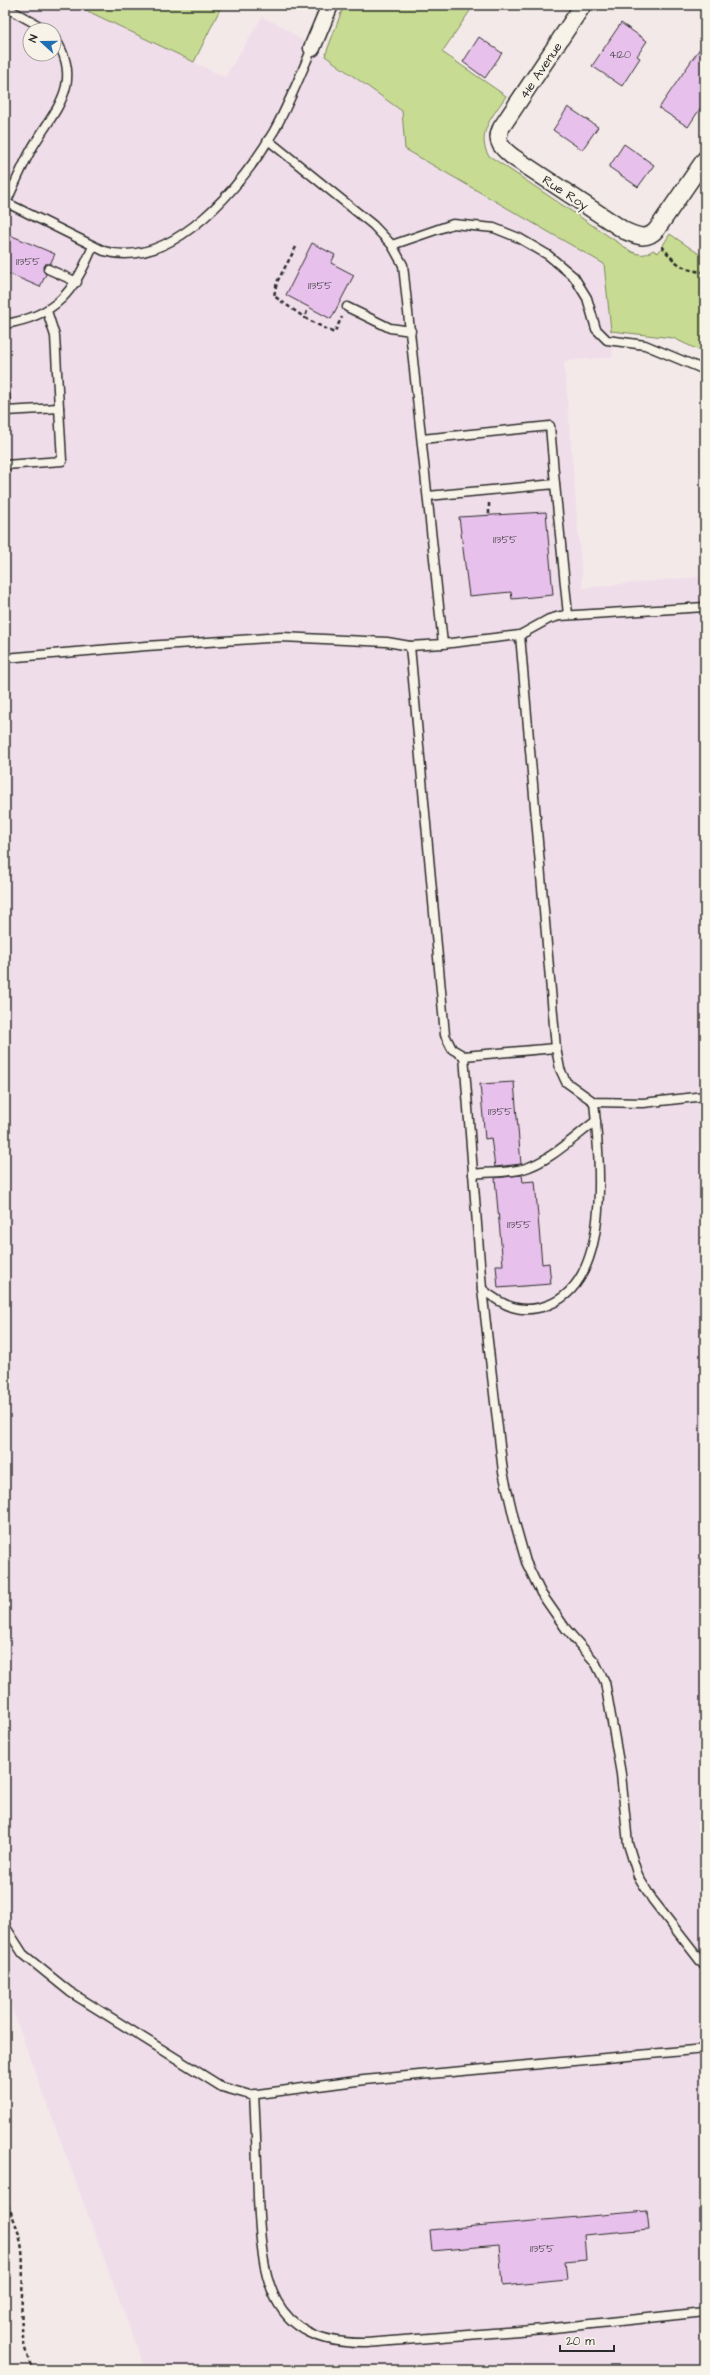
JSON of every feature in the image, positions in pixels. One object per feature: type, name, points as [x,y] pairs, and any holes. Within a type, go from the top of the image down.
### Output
[{"type":"street","points":[[312,48],[330,5]]},
{"type":"street","name":"41e Avenue","points":[[498,136],[504,124],[583,5]]},
{"type":"street","name":"Rue Roy","points":[[498,136],[500,146],[513,157],[625,231],[644,237],[649,237],[657,230],[705,159]]},
{"type":"lane","points":[[5,7],[35,22]]},
{"type":"lane","points":[[62,50],[66,61],[64,93],[60,107],[31,151],[6,203],[93,246],[119,256],[134,255],[173,240],[193,227],[212,210],[250,166],[268,140],[289,102],[312,48]]},
{"type":"lane","points":[[268,140],[373,225],[392,245],[403,265],[443,644]]},
{"type":"lane","points":[[392,245],[453,224],[494,228],[519,238],[548,255],[574,277],[587,298],[596,329],[607,340],[645,345],[705,370]]},
{"type":"lane","points":[[5,324],[38,316],[47,311],[65,296],[76,282],[93,246]]},
{"type":"lane","points":[[48,269],[76,282]]},
{"type":"lane","points":[[347,307],[390,328],[411,331]]},
{"type":"lane","points":[[5,465],[62,461],[55,336],[47,311]]},
{"type":"lane","points":[[5,394],[6,411],[59,408]]},
{"type":"lane","points":[[422,439],[550,426],[568,615]]},
{"type":"lane","points":[[428,496],[555,484]]},
{"type":"lane","points":[[5,658],[146,646],[282,637],[387,642],[410,646],[443,644],[520,635],[549,619],[568,615],[705,607]]},
{"type":"lane","points":[[520,635],[556,1048],[560,1069],[566,1082],[594,1102],[643,1103],[705,1096]]},
{"type":"lane","points":[[410,646],[447,1043],[452,1049],[464,1056],[556,1048]]},
{"type":"lane","points":[[464,1056],[482,1289],[503,1472],[526,1562],[541,1593],[566,1629],[595,1662],[605,1682],[621,1774],[628,1844],[638,1876],[652,1899],[705,1967]]},
{"type":"lane","points":[[482,1289],[500,1303],[526,1310],[551,1304],[575,1286],[590,1254],[596,1228],[600,1198],[594,1102]]},
{"type":"lane","points":[[473,1174],[522,1169],[531,1166],[552,1154],[596,1121]]},
{"type":"lane","points":[[5,1926],[23,1954],[70,1992],[222,2087],[236,2092],[254,2094],[364,2080],[705,2049]]},
{"type":"lane","points":[[254,2094],[260,2224],[264,2260],[270,2284],[275,2299],[290,2319],[315,2337],[345,2343],[366,2343],[552,2328],[705,2312]]},
{"type":"path","points":[[662,246],[677,264],[694,272],[705,272],[705,301]]},
{"type":"path","points":[[296,247],[278,282],[274,296],[305,318],[334,333]]},
{"type":"path","points":[[305,318],[307,312]]},
{"type":"path","points":[[488,499],[490,514]]},
{"type":"path","points":[[5,2198],[18,2229],[22,2249],[23,2270],[20,2305],[22,2336],[27,2358],[33,2370]]},
{"type":"shaded area","points":[[5,5],[75,5],[225,77],[262,17],[280,25],[402,111],[405,149],[604,264],[613,357],[564,361],[583,588],[705,576],[705,2370],[145,2370],[5,1990]]},
{"type":"green space","points":[[75,5],[222,5],[194,62]]},
{"type":"green space","points":[[344,5],[474,5],[442,52],[506,96],[492,117],[485,131],[485,147],[488,155],[632,252],[643,254],[653,250],[658,253],[670,234],[705,258],[705,353],[673,338],[611,331],[604,264],[405,149],[402,111],[325,56]]},
{"type":"building","points":[[621,23],[647,41],[637,56],[640,58],[622,86],[592,66]]},
{"type":"building","points":[[479,37],[502,53],[485,78],[463,62]]},
{"type":"building","points":[[705,41],[705,101],[688,127],[659,108]]},
{"type":"building","points":[[568,107],[598,127],[582,150],[553,130]]},
{"type":"building","points":[[624,144],[654,165],[638,187],[609,167]]},
{"type":"building","points":[[5,233],[55,254],[50,264],[45,264],[43,267],[46,274],[40,287],[5,272]]},
{"type":"building","points":[[312,243],[335,255],[331,263],[354,275],[331,319],[286,295]]},
{"type":"building","points":[[546,512],[553,595],[512,599],[511,592],[469,596],[459,517]]},
{"type":"building","points":[[514,1082],[521,1164],[495,1167],[491,1138],[485,1139],[480,1084]]},
{"type":"building","points":[[522,1175],[523,1182],[535,1181],[542,1264],[549,1263],[551,1284],[498,1288],[496,1265],[503,1265],[495,1178]]},
{"type":"building","points":[[647,2211],[649,2229],[584,2235],[586,2260],[565,2262],[567,2280],[502,2286],[499,2245],[432,2251],[430,2230]]}]
